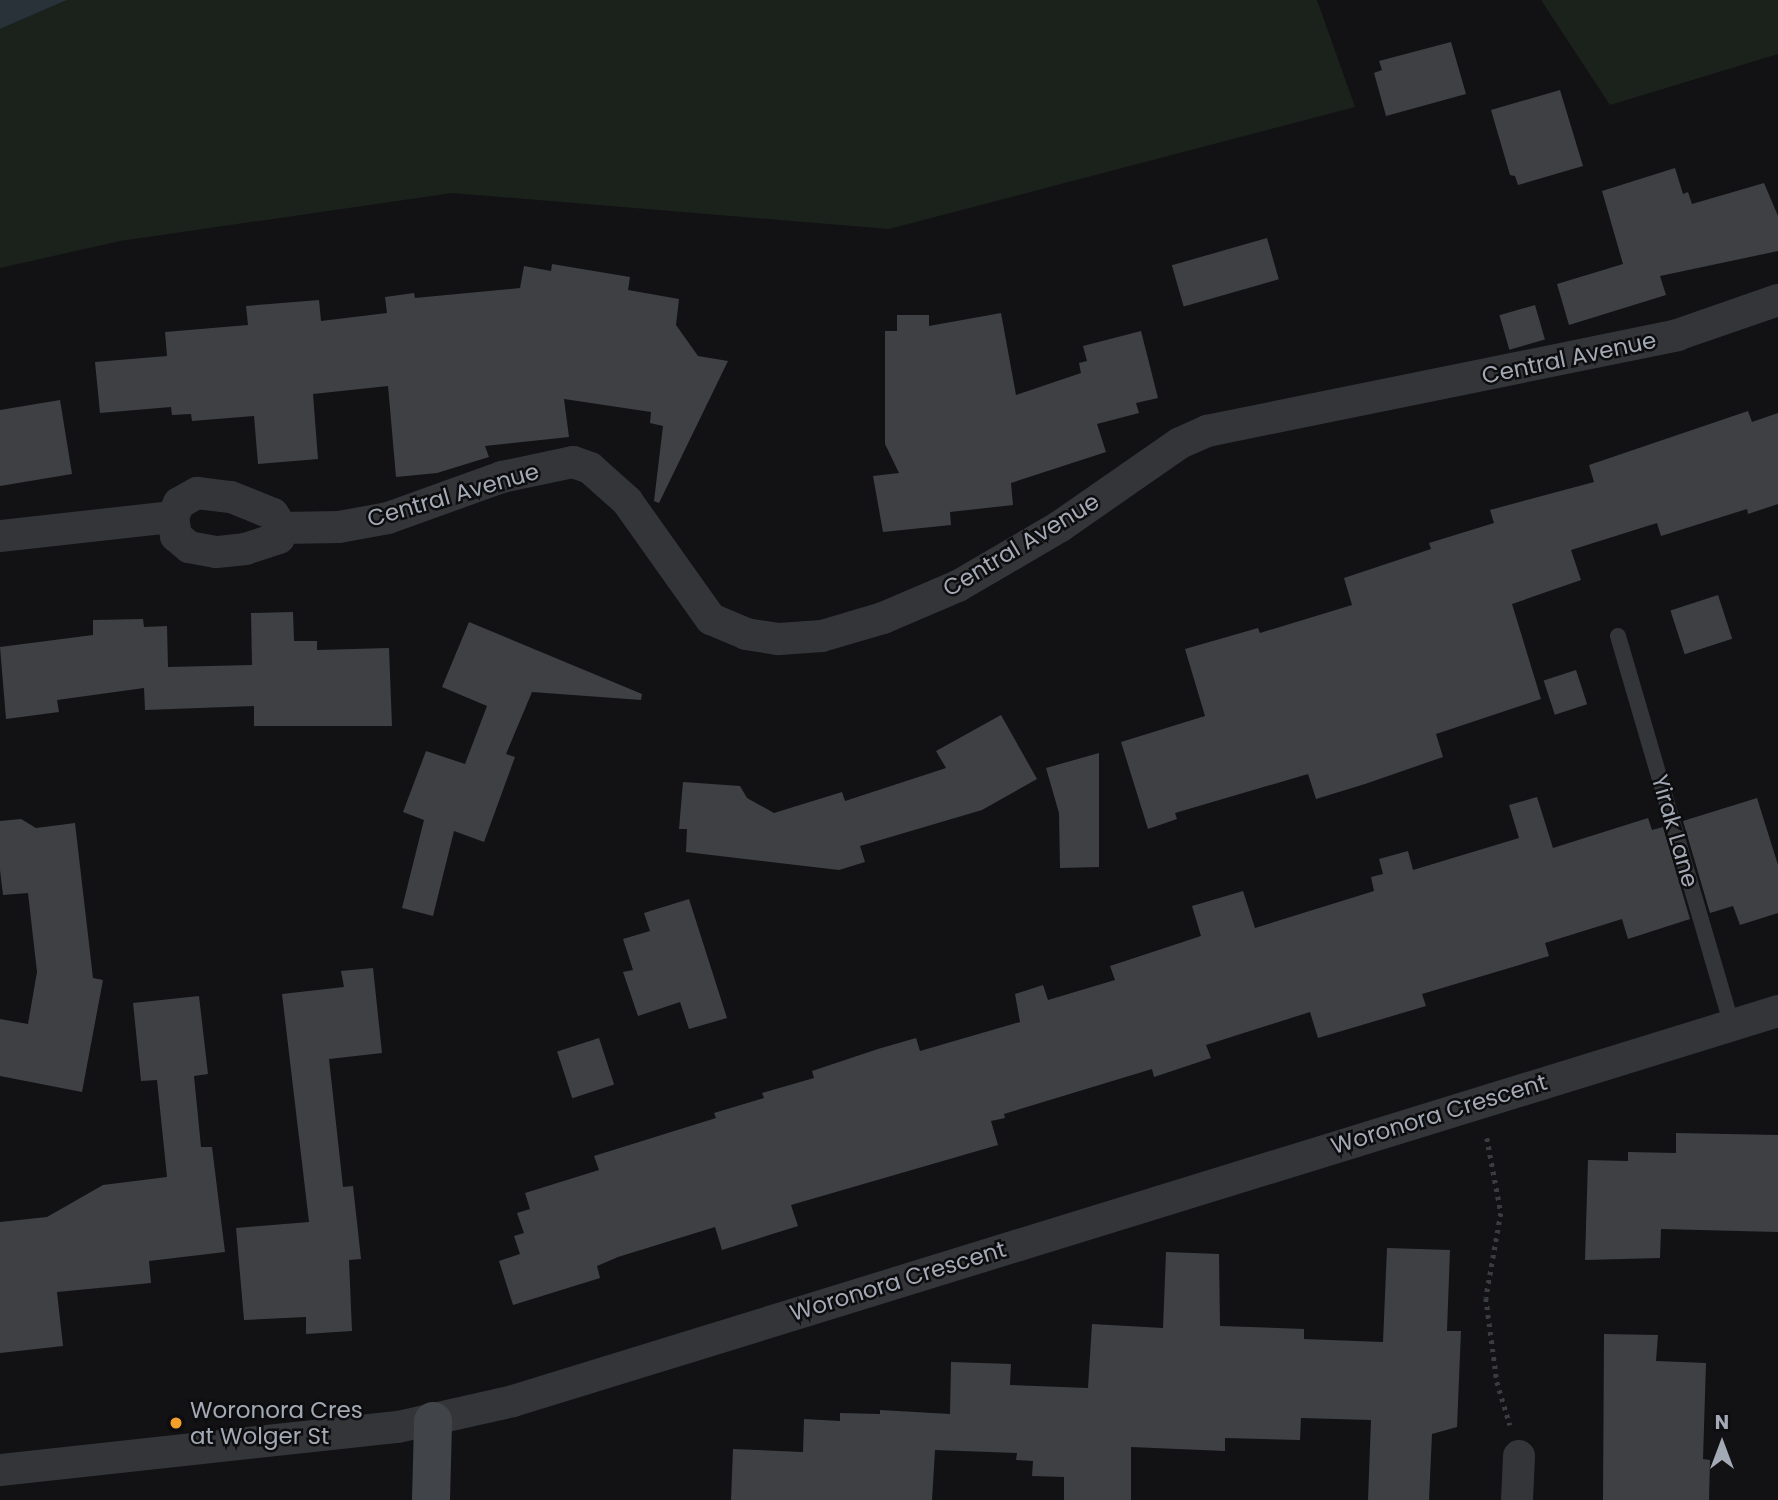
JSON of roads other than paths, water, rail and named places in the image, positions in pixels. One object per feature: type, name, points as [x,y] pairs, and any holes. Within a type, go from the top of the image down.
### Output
[{"type":"street","name":"Central Avenue","points":[[282,528],[339,527],[388,517],[502,477],[573,463],[590,468],[627,501],[711,619],[746,634],[779,639],[822,636],[883,618],[958,586],[1059,527],[1180,443],[1207,431],[1676,335],[1778,300]]},
{"type":"street","points":[[197,493],[231,498],[273,514],[282,528],[279,538],[246,549],[216,552],[189,547],[176,536],[173,517],[179,503],[197,493]]},
{"type":"street","points":[[0,536],[173,517]]},
{"type":"street","name":"Woronora Crescent","points":[[0,1470],[231,1448],[433,1421],[513,1401],[1778,1011]]},
{"type":"street","points":[[431,1500],[433,1421]]},
{"type":"street","points":[[1517,1500],[1519,1456]]},
{"type":"lane","name":"Yirak Lane","points":[[1618,636],[1732,1026]]},
{"type":"place","name":"Woronora Cres at Wolger St","points":[[176,1423]]}]
